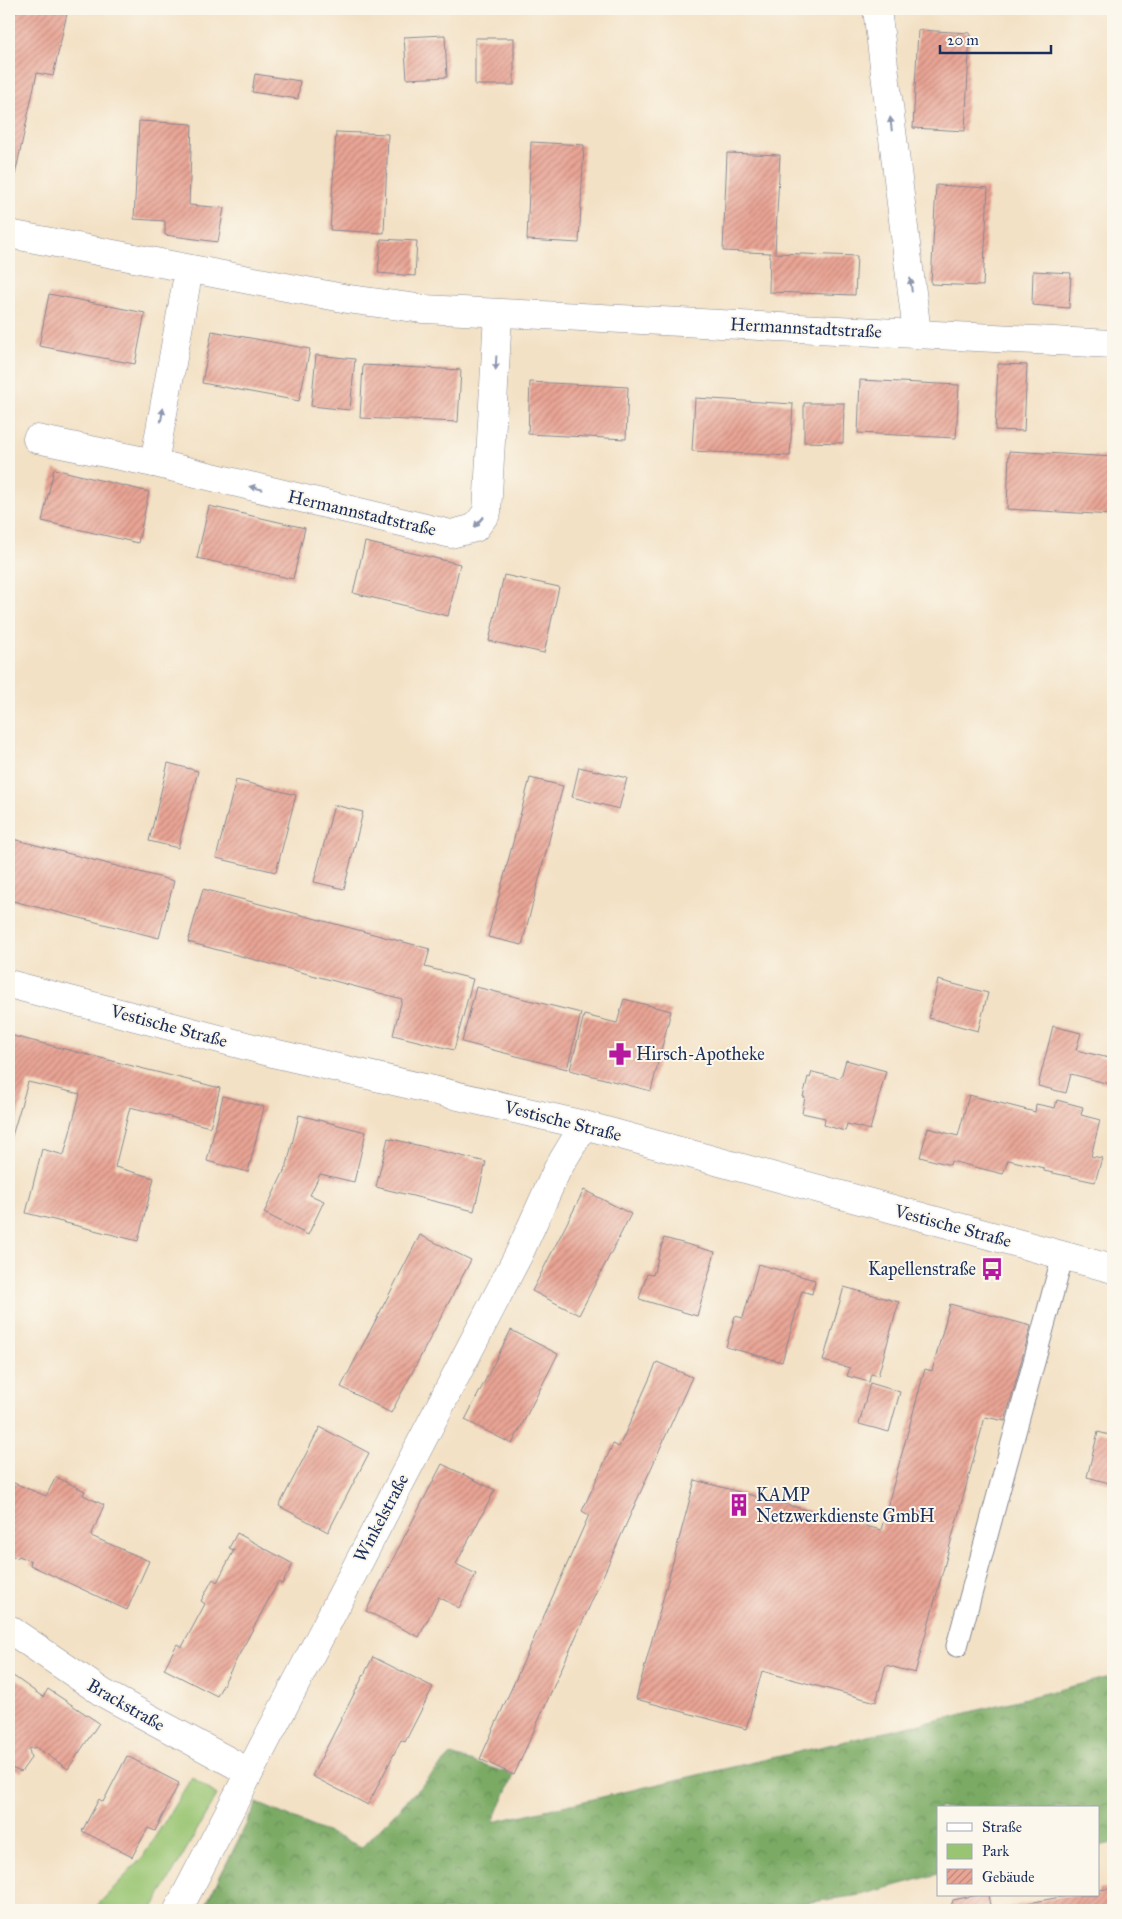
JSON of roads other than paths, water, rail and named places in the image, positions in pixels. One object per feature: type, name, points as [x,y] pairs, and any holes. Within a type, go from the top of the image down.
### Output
[{"type":"street","points":[[877,9],[917,333]]},
{"type":"street","name":"Hermannstadtstraße","points":[[9,234],[348,299],[424,309],[1113,344]]},
{"type":"street","points":[[154,463],[189,269]]},
{"type":"street","name":"Hermannstadtstraße","points":[[37,439],[154,463],[451,534],[475,528],[488,512],[498,314]]},
{"type":"street","name":"Vestische Straße","points":[[9,984],[273,1053],[584,1124],[1113,1269]]},
{"type":"street","name":"Winkelstraße","points":[[178,1910],[514,1262],[557,1170],[584,1124]]},
{"type":"street","name":"Brackstraße","points":[[9,1628],[103,1693],[248,1772]]},
{"type":"lane","points":[[957,1646],[1063,1255]]},
{"type":"place","name":"Hirsch-Apotheke","points":[[620,1054]]},
{"type":"place","name":"Kapellenstraße","points":[[992,1269]]},
{"type":"place","name":"KAMP Netzwerkdienste GmbH","points":[[739,1505]]}]
